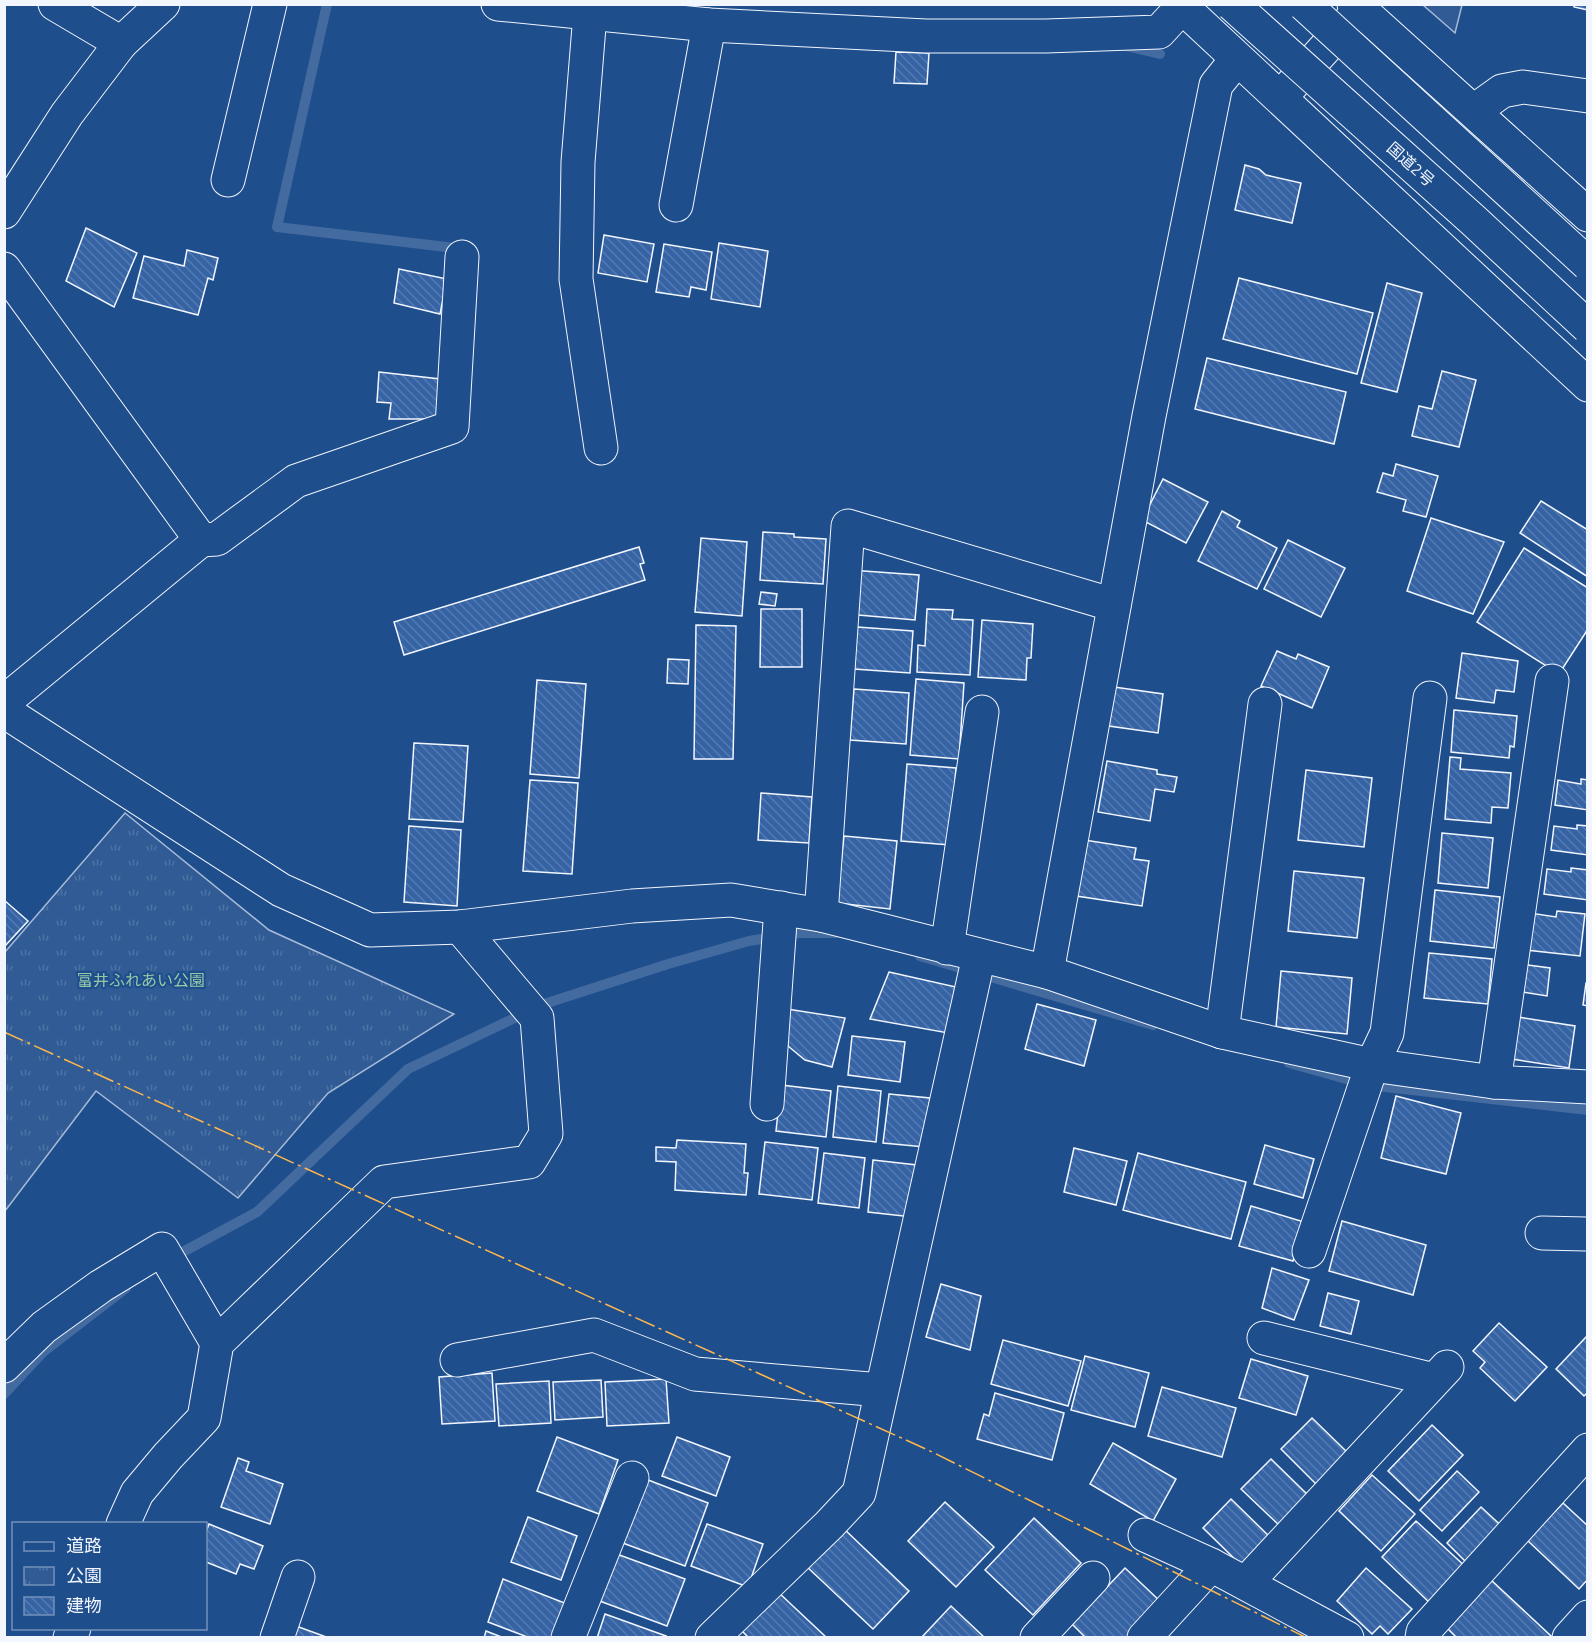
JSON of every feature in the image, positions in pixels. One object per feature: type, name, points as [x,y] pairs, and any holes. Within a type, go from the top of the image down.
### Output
[{"type":"main road","points":[[55,4],[121,43]]},
{"type":"main road","points":[[4,212],[67,114],[121,43],[163,4]]},
{"type":"main road","points":[[228,180],[270,4]]},
{"type":"main road","points":[[498,4],[598,11],[709,25],[926,36],[1046,36],[1159,32],[1180,6],[1587,385]]},
{"type":"main road","name":"国道2号","points":[[1232,4],[1464,212],[1587,327]]},
{"type":"main road","points":[[1304,4],[1587,264]]},
{"type":"main road","points":[[1280,98],[1357,7],[1587,215]]},
{"type":"main road","points":[[598,11],[578,162],[576,279],[601,448]]},
{"type":"main road","points":[[676,205],[709,25]]},
{"type":"main road","points":[[1047,972],[1149,417],[1216,85],[1237,59]]},
{"type":"main road","points":[[1474,111],[1502,91],[1523,87],[1587,96]]},
{"type":"main road","points":[[462,257],[452,427],[296,481],[217,539],[201,540],[15,693],[9,713],[281,890],[370,930],[460,927],[632,906],[731,900],[821,915],[978,957],[1047,972],[1222,1032],[1372,1066],[1494,1082],[1587,1086]]},
{"type":"main road","points":[[4,269],[201,540]]},
{"type":"main road","points":[[821,915],[848,526],[1114,605]]},
{"type":"main road","points":[[1494,1082],[1552,681]]},
{"type":"main road","points":[[1309,1251],[1372,1066],[1387,1033],[1430,698]]},
{"type":"main road","points":[[1222,1032],[1265,704]]},
{"type":"main road","points":[[947,948],[982,712]]},
{"type":"main road","points":[[767,1104],[781,910]]},
{"type":"main road","points":[[124,1522],[137,1493],[204,1418],[217,1343],[384,1182],[530,1162],[546,1134],[530,1011],[460,927]]},
{"type":"main road","points":[[712,1638],[830,1525],[859,1493],[978,957]]},
{"type":"main road","points":[[1542,1233],[1585,1238]]},
{"type":"main road","points":[[4,1366],[44,1327],[101,1286],[162,1249],[217,1343]]},
{"type":"main road","points":[[457,1360],[594,1335],[694,1374],[881,1390]]},
{"type":"main road","points":[[1246,1583],[1441,1374],[1264,1338]]},
{"type":"main road","points":[[1422,1638],[1423,1632],[1587,1450]]},
{"type":"main road","points":[[568,1638],[632,1478]]},
{"type":"main road","points":[[1144,1534],[1211,1565],[1347,1638]]},
{"type":"main road","points":[[1144,1638],[1211,1565]]},
{"type":"main road","points":[[278,1638],[298,1577]]},
{"type":"main road","points":[[1037,1638],[1093,1578]]},
{"type":"main road","points":[[1569,1638],[1587,1617]]},
{"type":"shaded area","points":[[1423,5],[1462,5],[1455,33]]},
{"type":"green space","name":"富井ふれあい公園","points":[[125,813],[269,930],[454,1014],[328,1093],[238,1198],[96,1091],[5,1211],[5,952]]},
{"type":"building","points":[[1574,4],[1588,4],[1588,10],[1574,7]]},
{"type":"building","points":[[896,52],[929,53],[927,84],[894,83]]},
{"type":"building","points":[[1245,165],[1259,169],[1266,175],[1301,183],[1292,223],[1235,210]]},
{"type":"building","points":[[86,228],[137,253],[114,307],[66,281]]},
{"type":"building","points":[[604,235],[654,244],[647,282],[598,273]]},
{"type":"building","points":[[719,243],[768,251],[760,307],[711,299]]},
{"type":"building","points":[[664,244],[712,252],[706,290],[691,287],[689,297],[656,292]]},
{"type":"building","points":[[187,250],[218,258],[213,280],[208,278],[198,315],[133,298],[144,256],[184,266]]},
{"type":"building","points":[[399,269],[447,279],[440,314],[394,303]]},
{"type":"building","points":[[1239,278],[1373,313],[1357,374],[1223,339]]},
{"type":"building","points":[[1387,283],[1422,293],[1397,392],[1361,383]]},
{"type":"building","points":[[1207,358],[1346,392],[1334,444],[1195,409]]},
{"type":"building","points":[[1442,371],[1476,380],[1459,447],[1412,436],[1419,406],[1432,409]]},
{"type":"building","points":[[379,372],[440,379],[438,419],[389,419],[391,403],[377,402]]},
{"type":"building","points":[[1396,464],[1438,476],[1426,517],[1403,511],[1406,500],[1377,492],[1383,473],[1393,476]]},
{"type":"building","points":[[1163,479],[1208,502],[1186,543],[1142,520]]},
{"type":"building","points":[[1541,501],[1588,530],[1588,577],[1520,533]]},
{"type":"building","points":[[1222,511],[1240,521],[1237,527],[1277,548],[1257,589],[1198,561]]},
{"type":"building","points":[[1431,518],[1504,542],[1473,614],[1407,591]]},
{"type":"building","points":[[763,532],[826,539],[823,584],[760,580]]},
{"type":"building","points":[[701,538],[747,542],[742,616],[695,612]]},
{"type":"building","points":[[1288,540],[1345,568],[1321,617],[1264,589]]},
{"type":"building","points":[[639,547],[644,563],[640,564],[645,580],[404,655],[394,622]]},
{"type":"building","points":[[1524,548],[1588,588],[1588,629],[1559,674],[1477,622]]},
{"type":"building","points":[[850,570],[919,575],[915,620],[847,614]]},
{"type":"building","points":[[761,592],[777,594],[775,606],[759,604]]},
{"type":"building","points":[[761,609],[802,609],[802,667],[760,667]]},
{"type":"building","points":[[927,609],[953,610],[952,619],[973,620],[970,675],[917,672],[918,645],[925,646]]},
{"type":"building","points":[[982,620],[1033,624],[1031,658],[1027,658],[1026,680],[978,677]]},
{"type":"building","points":[[696,625],[736,626],[733,759],[694,759]]},
{"type":"building","points":[[857,627],[913,631],[910,673],[854,669]]},
{"type":"building","points":[[1277,651],[1296,659],[1298,654],[1329,667],[1312,708],[1261,686]]},
{"type":"building","points":[[1462,653],[1518,661],[1514,692],[1496,690],[1494,703],[1456,698]]},
{"type":"building","points":[[668,659],[689,660],[688,684],[667,683]]},
{"type":"building","points":[[916,679],[964,683],[959,759],[910,755]]},
{"type":"building","points":[[537,680],[586,684],[579,778],[530,774]]},
{"type":"building","points":[[1114,687],[1163,694],[1158,733],[1109,726]]},
{"type":"building","points":[[854,689],[909,693],[906,744],[850,740]]},
{"type":"building","points":[[1454,710],[1517,716],[1514,747],[1510,746],[1509,758],[1451,752]]},
{"type":"building","points":[[414,743],[468,746],[463,822],[409,819]]},
{"type":"building","points":[[1450,757],[1461,758],[1460,769],[1511,773],[1508,808],[1492,807],[1491,823],[1445,819]]},
{"type":"building","points":[[1107,761],[1157,770],[1157,774],[1177,777],[1174,792],[1155,789],[1150,821],[1098,812]]},
{"type":"building","points":[[907,764],[956,768],[950,845],[901,841]]},
{"type":"building","points":[[1306,770],[1372,778],[1364,847],[1298,840]]},
{"type":"building","points":[[1581,779],[1588,780],[1588,810],[1555,805],[1558,780],[1581,784]]},
{"type":"building","points":[[530,780],[578,783],[572,874],[523,871]]},
{"type":"building","points":[[761,793],[812,797],[809,843],[758,840]]},
{"type":"building","points":[[1577,825],[1588,826],[1588,855],[1551,850],[1554,826],[1577,829]]},
{"type":"building","points":[[409,826],[461,830],[457,906],[404,902]]},
{"type":"building","points":[[1442,833],[1493,838],[1488,888],[1438,883]]},
{"type":"building","points":[[844,836],[897,841],[890,909],[837,903]]},
{"type":"building","points":[[1078,839],[1136,848],[1134,859],[1149,861],[1142,906],[1070,895]]},
{"type":"building","points":[[1571,868],[1588,870],[1588,900],[1544,894],[1547,869],[1571,872]]},
{"type":"building","points":[[1294,871],[1364,878],[1357,938],[1288,931]]},
{"type":"building","points":[[1435,890],[1500,897],[1494,948],[1430,941]]},
{"type":"building","points":[[4,900],[28,921],[4,947]]},
{"type":"building","points":[[1557,911],[1585,914],[1580,956],[1526,950],[1530,913],[1556,917]]},
{"type":"building","points":[[1429,953],[1492,959],[1488,1004],[1424,998]]},
{"type":"building","points":[[1520,964],[1550,968],[1547,996],[1516,991]]},
{"type":"building","points":[[1281,971],[1352,978],[1347,1034],[1276,1027]]},
{"type":"building","points":[[889,972],[956,987],[948,1033],[870,1019]]},
{"type":"building","points":[[1586,983],[1588,983],[1588,1006],[1583,1005]]},
{"type":"building","points":[[1037,1004],[1096,1020],[1084,1066],[1025,1049]]},
{"type":"building","points":[[787,1009],[845,1018],[832,1067],[805,1060],[788,1046]]},
{"type":"building","points":[[1518,1017],[1575,1026],[1569,1068],[1512,1059]]},
{"type":"building","points":[[852,1036],[905,1042],[900,1082],[848,1075]]},
{"type":"building","points":[[781,1085],[831,1091],[826,1137],[776,1131]]},
{"type":"building","points":[[838,1086],[881,1091],[876,1142],[833,1137]]},
{"type":"building","points":[[889,1094],[930,1098],[925,1147],[883,1143]]},
{"type":"building","points":[[1396,1096],[1461,1113],[1446,1174],[1381,1158]]},
{"type":"building","points":[[677,1140],[746,1144],[744,1173],[748,1173],[746,1195],[675,1190],[676,1162],[656,1161],[656,1147],[676,1148]]},
{"type":"building","points":[[765,1142],[818,1148],[812,1200],[759,1194]]},
{"type":"building","points":[[1265,1145],[1314,1159],[1303,1198],[1254,1184]]},
{"type":"building","points":[[1074,1148],[1127,1161],[1116,1205],[1064,1192]]},
{"type":"building","points":[[824,1153],[865,1158],[859,1208],[818,1203]]},
{"type":"building","points":[[1138,1153],[1246,1182],[1231,1239],[1123,1210]]},
{"type":"building","points":[[873,1160],[917,1165],[912,1217],[868,1212]]},
{"type":"building","points":[[1251,1206],[1304,1222],[1293,1261],[1239,1246]]},
{"type":"building","points":[[1342,1221],[1426,1245],[1413,1295],[1329,1271]]},
{"type":"building","points":[[1272,1268],[1309,1280],[1294,1320],[1262,1308]]},
{"type":"building","points":[[941,1284],[981,1296],[970,1350],[926,1337]]},
{"type":"building","points":[[1328,1293],[1359,1301],[1351,1334],[1320,1326]]},
{"type":"building","points":[[1499,1323],[1547,1367],[1515,1401],[1480,1368],[1485,1362],[1473,1351]]},
{"type":"building","points":[[1588,1335],[1588,1392],[1584,1396],[1556,1369]]},
{"type":"building","points":[[1003,1340],[1081,1361],[1068,1406],[991,1384]]},
{"type":"building","points":[[1085,1356],[1149,1373],[1135,1427],[1071,1410]]},
{"type":"building","points":[[1251,1359],[1308,1376],[1296,1415],[1239,1398]]},
{"type":"building","points":[[492,1373],[495,1421],[442,1424],[439,1377]]},
{"type":"building","points":[[666,1379],[669,1423],[607,1426],[605,1382]]},
{"type":"building","points":[[601,1380],[603,1417],[555,1420],[553,1382]]},
{"type":"building","points":[[549,1381],[551,1423],[499,1426],[496,1384]]},
{"type":"building","points":[[1162,1387],[1236,1408],[1222,1457],[1148,1436]]},
{"type":"building","points":[[995,1393],[1064,1413],[1052,1460],[977,1439],[984,1414],[989,1416]]},
{"type":"building","points":[[1312,1418],[1348,1453],[1317,1485],[1281,1449]]},
{"type":"building","points":[[1432,1425],[1463,1455],[1419,1501],[1388,1471]]},
{"type":"building","points":[[557,1437],[618,1460],[599,1514],[537,1491]]},
{"type":"building","points":[[677,1437],[730,1457],[716,1496],[662,1476]]},
{"type":"building","points":[[1113,1443],[1176,1479],[1153,1521],[1090,1484]]},
{"type":"building","points":[[238,1458],[249,1462],[246,1471],[283,1484],[270,1524],[221,1507]]},
{"type":"building","points":[[1271,1459],[1309,1496],[1280,1526],[1241,1489]]},
{"type":"building","points":[[1457,1471],[1479,1492],[1442,1531],[1420,1510]]},
{"type":"building","points":[[1372,1475],[1415,1514],[1381,1551],[1339,1511]]},
{"type":"building","points":[[643,1478],[708,1503],[685,1566],[620,1542]]},
{"type":"building","points":[[1231,1499],[1272,1539],[1244,1568],[1203,1528]]},
{"type":"building","points":[[945,1502],[994,1547],[956,1587],[908,1541]]},
{"type":"building","points":[[1563,1503],[1588,1526],[1588,1579],[1579,1589],[1527,1540]]},
{"type":"building","points":[[1481,1507],[1508,1532],[1473,1569],[1447,1543]]},
{"type":"building","points":[[528,1517],[577,1536],[561,1580],[511,1562]]},
{"type":"building","points":[[1034,1518],[1081,1563],[1033,1615],[985,1570]]},
{"type":"building","points":[[1416,1521],[1468,1569],[1433,1606],[1382,1557]]},
{"type":"building","points":[[209,1524],[263,1546],[254,1569],[240,1564],[236,1574],[207,1562]]},
{"type":"building","points":[[707,1524],[763,1544],[748,1587],[691,1566]]},
{"type":"building","points":[[842,1527],[909,1591],[873,1629],[805,1565]]},
{"type":"building","points":[[614,1553],[685,1579],[667,1626],[597,1600]]},
{"type":"building","points":[[1125,1568],[1162,1603],[1130,1638],[1086,1638],[1072,1624]]},
{"type":"building","points":[[1366,1568],[1412,1609],[1388,1634],[1380,1626],[1372,1634],[1337,1601]]},
{"type":"building","points":[[503,1579],[567,1604],[555,1638],[530,1638],[488,1622]]},
{"type":"building","points":[[1490,1579],[1551,1636],[1550,1638],[1457,1638],[1445,1626]]},
{"type":"building","points":[[778,1592],[827,1638],[749,1638],[742,1631]]},
{"type":"building","points":[[951,1606],[985,1638],[921,1638]]},
{"type":"building","points":[[605,1614],[666,1636],[665,1638],[597,1638]]},
{"type":"building","points":[[296,1626],[329,1638],[293,1638]]},
{"type":"building","points":[[486,1631],[504,1638],[484,1638]]},
{"type":"waterway","points":[[327,4],[277,227],[455,248],[455,255]]},
{"type":"waterway","points":[[1126,46],[1160,54]]},
{"type":"waterway","points":[[181,1253],[257,1212],[408,1069],[544,1004],[668,964],[749,941],[799,933],[836,933]]},
{"type":"waterway","points":[[920,956],[1153,1025]]},
{"type":"waterway","points":[[1289,1063],[1368,1085],[1588,1110]]},
{"type":"waterway","points":[[4,1394],[43,1352],[126,1288]]},
{"type":"power","points":[[4,1032],[928,1450],[1307,1638]]}]
